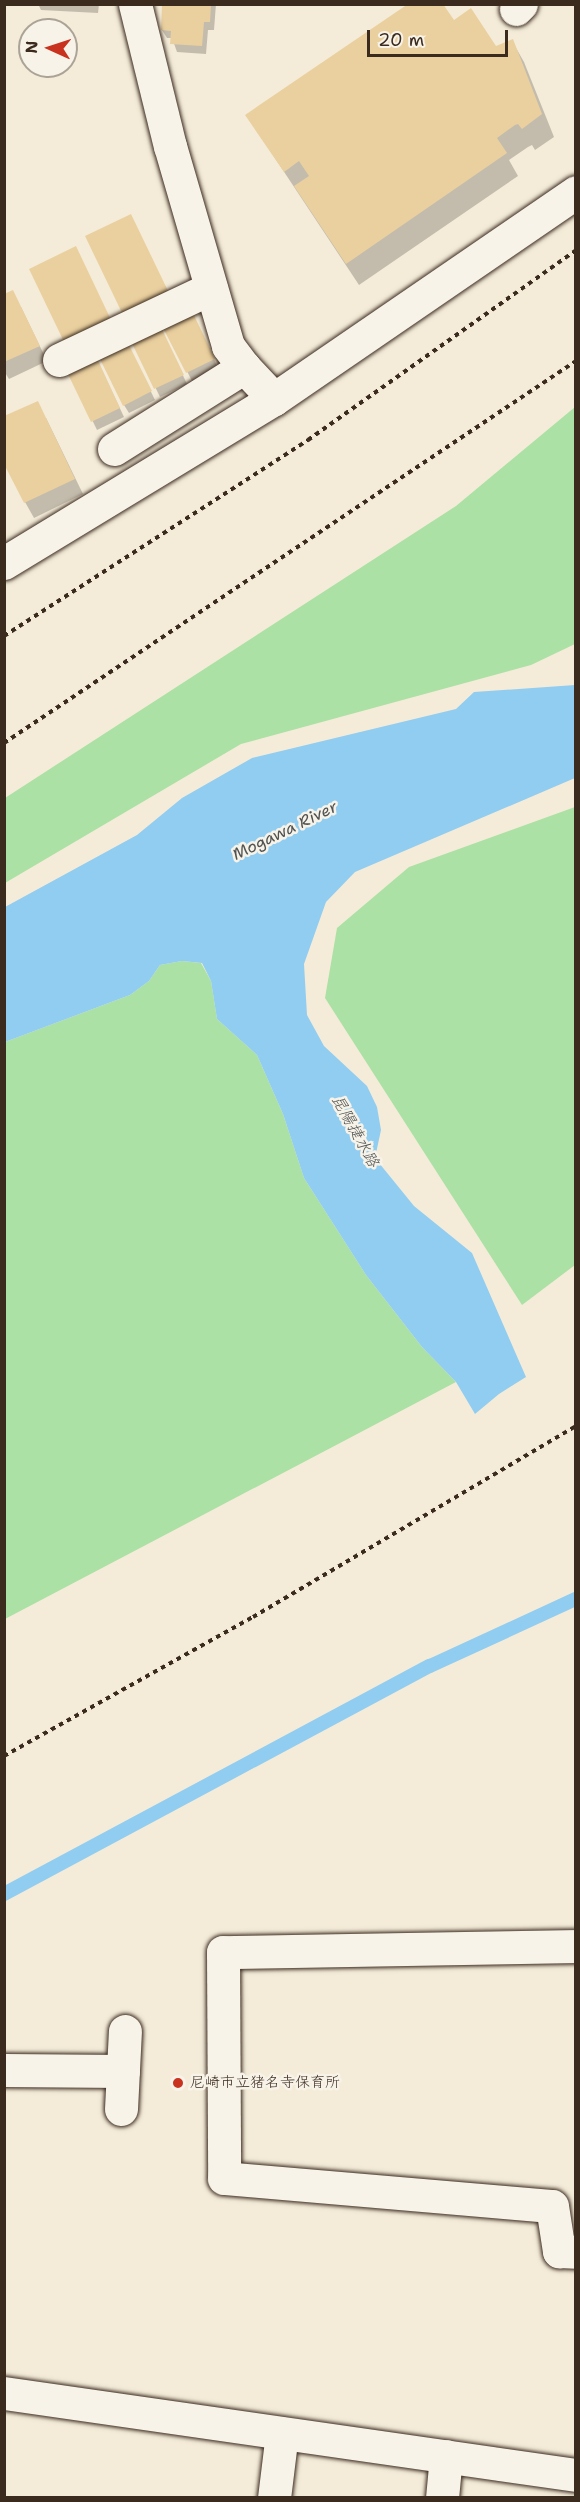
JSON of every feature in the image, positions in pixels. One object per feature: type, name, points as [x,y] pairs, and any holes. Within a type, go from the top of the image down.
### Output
[{"type":"street","points":[[135,4],[170,146],[228,346],[274,399]]},
{"type":"street","points":[[4,563],[274,399],[576,192]]},
{"type":"street","points":[[59,360],[211,288]]},
{"type":"street","points":[[114,449],[244,367]]},
{"type":"street","points":[[576,1946],[223,1952],[224,2178],[552,2206],[559,2251],[576,2252]]},
{"type":"street","points":[[121,2109],[125,2031]]},
{"type":"street","points":[[4,2070],[123,2071]]},
{"type":"street","points":[[4,2393],[576,2475]]},
{"type":"street","points":[[273,2498],[282,2433]]},
{"type":"street","points":[[442,2498],[446,2456]]},
{"type":"path","points":[[4,636],[308,440],[576,250]]},
{"type":"path","points":[[4,743],[576,361]]},
{"type":"path","points":[[4,1756],[253,1617],[576,1426]]},
{"type":"green space","points":[[575,407],[575,644],[531,665],[241,744],[5,883],[5,798],[456,506]]},
{"type":"green space","points":[[575,807],[575,1265],[522,1305],[325,998],[337,928],[409,867]]},
{"type":"green space","points":[[182,961],[201,963],[211,981],[217,1019],[257,1055],[283,1114],[304,1178],[366,1275],[422,1347],[456,1382],[5,1619],[5,1042],[130,995],[149,981],[160,965]]},
{"type":"water","points":[[575,685],[575,778],[355,872],[326,902],[304,964],[307,1015],[324,1046],[367,1086],[377,1107],[381,1130],[375,1158],[414,1206],[472,1253],[526,1377],[499,1394],[475,1414],[456,1382],[422,1347],[366,1275],[304,1178],[283,1114],[257,1055],[217,1019],[211,981],[202,963],[182,961],[160,965],[149,981],[130,995],[5,1042],[5,907],[137,835],[182,798],[252,758],[456,709],[474,692]]},
{"type":"building","points":[[162,4],[211,4],[210,22],[204,22],[202,46],[170,44],[171,31],[161,30]]},
{"type":"building","points":[[408,4],[443,4],[454,20],[471,8],[496,46],[513,39],[542,114],[522,129],[518,124],[515,125],[497,138],[507,153],[346,264],[294,186],[309,176],[299,161],[284,172],[245,115]]},
{"type":"building","points":[[131,214],[170,295],[124,317],[85,236]]},
{"type":"building","points":[[76,246],[113,324],[66,346],[29,269]]},
{"type":"building","points":[[13,290],[40,346],[4,362],[4,294]]},
{"type":"building","points":[[190,307],[215,359],[186,373],[160,322]]},
{"type":"building","points":[[159,323],[184,375],[154,389],[129,337]]},
{"type":"building","points":[[126,339],[152,391],[123,406],[97,353]]},
{"type":"building","points":[[96,356],[120,408],[91,422],[66,370]]},
{"type":"building","points":[[38,401],[75,479],[24,503],[4,464],[4,416]]},
{"type":"waterway","points":[[4,1894],[430,1666],[576,1599]]},
{"type":"place","name":"尼崎市立猪名寺保育所","points":[[178,2083]]},
{"type":"water label","name":"Mogawa River","points":[[285,831]]},
{"type":"water label","name":"昆陽捷水路","points":[[355,1131]]}]
